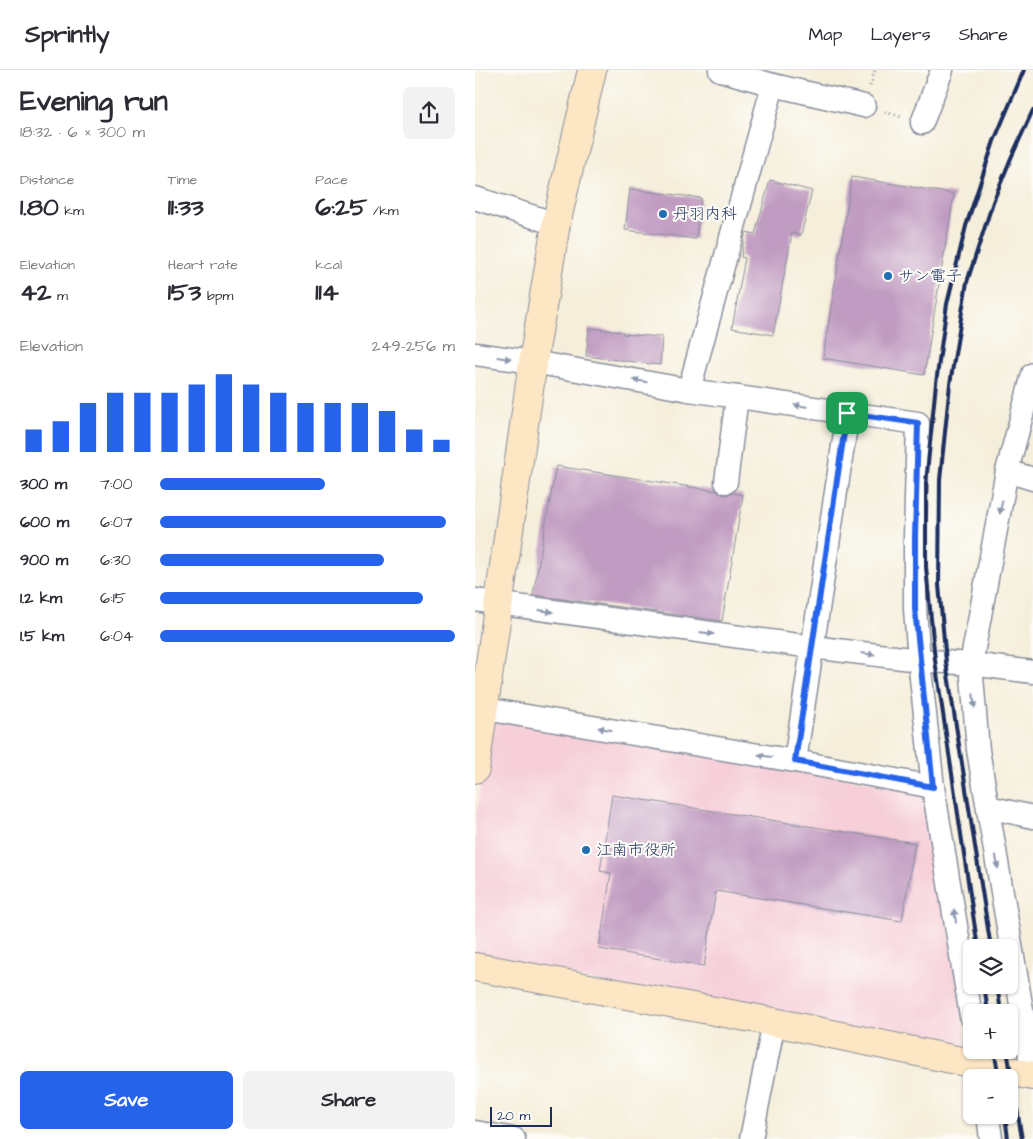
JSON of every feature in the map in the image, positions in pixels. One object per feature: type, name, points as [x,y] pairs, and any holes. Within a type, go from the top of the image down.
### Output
[{"type":"street","points":[[475,769],[485,709],[486,602],[533,362],[556,224],[592,70]]},
{"type":"street","points":[[720,70],[773,86],[865,106]]},
{"type":"street","points":[[922,123],[942,70]]},
{"type":"street","points":[[689,390],[773,86]]},
{"type":"street","points":[[475,198],[556,224]]},
{"type":"street","points":[[475,354],[533,362],[689,390],[918,423],[915,600],[919,660],[933,787],[969,1004]]},
{"type":"street","points":[[475,967],[774,1022],[1033,1075],[978,750],[971,664],[1007,471],[1033,374]]},
{"type":"street","points":[[726,482],[737,396]]},
{"type":"street","points":[[795,761],[847,413]]},
{"type":"street","points":[[1007,471],[1033,479]]},
{"type":"street","points":[[486,602],[811,647],[1033,672]]},
{"type":"street","points":[[485,709],[795,761],[933,787]]},
{"type":"street","points":[[988,807],[1033,817]]},
{"type":"street","points":[[751,1139],[774,1022]]},
{"type":"street","points":[[988,1124],[991,1139]]},
{"type":"street","points":[[475,1132],[514,1139]]},
{"type":"shaded area","points":[[490,718],[925,791],[963,1016],[963,1056],[475,957],[475,823]]},
{"type":"building","name":"サン電子","points":[[852,177],[954,194],[924,375],[823,358]]},
{"type":"building","points":[[770,180],[812,191],[801,235],[792,233],[773,335],[732,328],[745,258],[741,257],[745,235],[746,232],[755,234]]},
{"type":"building","name":"丹羽内科","points":[[630,189],[701,198],[696,239],[625,230]]},
{"type":"building","points":[[589,328],[623,332],[623,334],[662,337],[660,365],[586,356]]},
{"type":"building","points":[[556,466],[717,491],[724,495],[733,493],[743,495],[722,621],[533,595]]},
{"type":"building","points":[[612,795],[915,843],[902,921],[716,891],[704,966],[599,949],[611,873],[600,871]]},
{"type":"railway","points":[[977,939],[935,660],[926,567],[926,483],[936,383],[947,304],[966,226],[994,141],[1024,70]]},
{"type":"railway","points":[[990,939],[946,662],[939,585],[940,480],[950,384],[967,282],[993,202],[1033,110]]},
{"type":"railway","points":[[985,994],[987,1004]]},
{"type":"railway","points":[[998,994],[1000,1004]]},
{"type":"railway","points":[[996,1059],[997,1069]]},
{"type":"railway","points":[[1009,1059],[1022,1139]]},
{"type":"railway","points":[[1006,1124],[1008,1139]]},
{"type":"place","name":"丹羽内科","points":[[663,214]]},
{"type":"place","name":"サン電子","points":[[888,276]]},
{"type":"place","name":"江南市役所","points":[[586,850]]},
{"type":"route","points":[[847,413],[918,423],[915,609],[933,787],[795,761],[847,413]]}]
